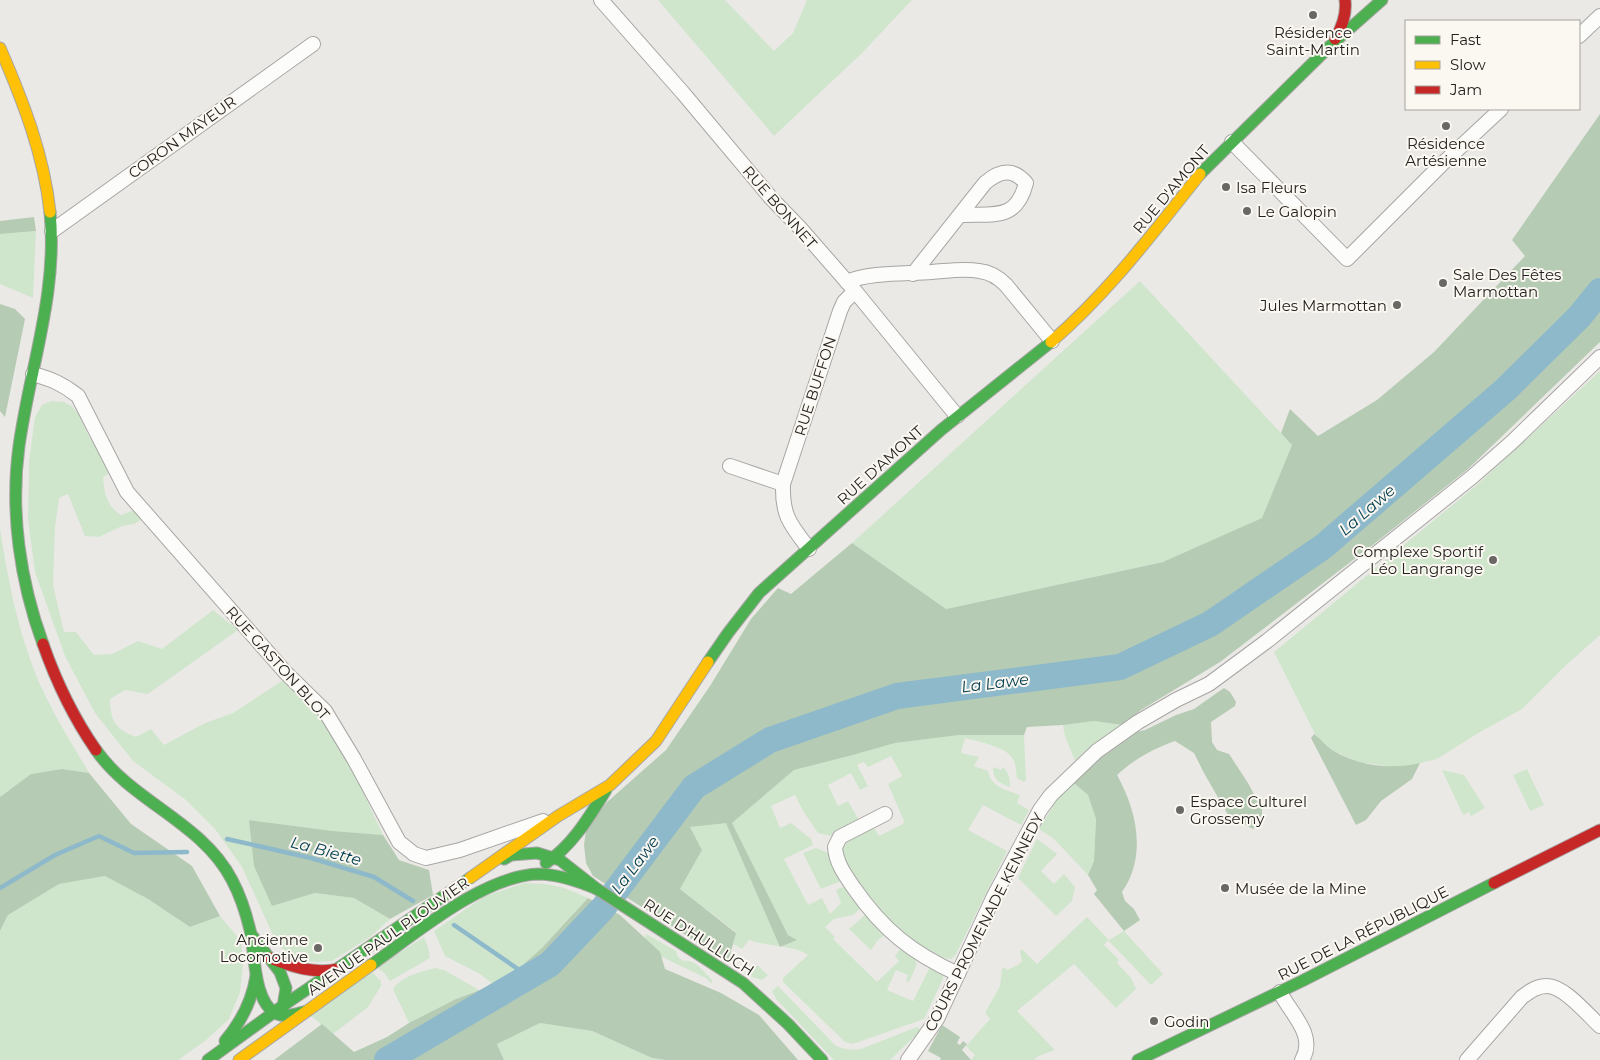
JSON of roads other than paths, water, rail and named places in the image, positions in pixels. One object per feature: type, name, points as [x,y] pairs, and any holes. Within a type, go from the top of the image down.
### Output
[{"type":"street","name":"RUE BONNET","points":[[601,0],[683,93],[771,198],[800,228],[851,287],[957,416]]},
{"type":"street","points":[[1330,46],[1342,28],[1345,12],[1344,0]]},
{"type":"street","points":[[1362,3],[1367,6],[1378,3]]},
{"type":"street","points":[[1330,46],[1378,3]]},
{"type":"street","points":[[1580,35],[1600,16]]},
{"type":"street","name":"CORON MAYEUR","points":[[52,231],[313,44]]},
{"type":"street","name":"RUE D'AMONT","points":[[490,865],[558,816],[610,785],[656,741],[742,613],[777,576],[957,416],[1052,341],[1088,308],[1121,274],[1202,172],[1330,46]]},
{"type":"street","points":[[0,48],[22,101],[42,164],[52,231],[52,256],[48,297],[22,424],[16,473],[15,509],[18,546],[25,581],[44,650],[83,730],[105,761],[122,778],[194,835],[215,854],[224,867],[238,892],[250,933],[262,996],[280,1011],[307,1011]]},
{"type":"street","points":[[1232,142],[1347,259],[1441,165],[1500,110]]},
{"type":"street","points":[[913,274],[985,183],[994,175],[1010,172],[1019,175],[1026,183],[1022,197],[1016,206],[1006,212],[960,215]]},
{"type":"street","points":[[851,287],[856,278],[978,270],[997,277],[1006,284],[1052,341]]},
{"type":"street","name":"RUE BUFFON","points":[[809,549],[788,520],[784,509],[783,484],[840,311],[851,287]]},
{"type":"street","name":"COURS PROMENADE KENNEDY","points":[[908,1060],[938,1019],[994,896],[1044,804],[1074,772],[1097,751],[1138,722],[1209,684],[1267,642],[1472,477],[1511,443],[1600,357]]},
{"type":"street","name":"RUE GASTON BLOT","points":[[32,374],[54,380],[78,396],[126,492],[286,673],[325,711],[354,759],[399,842],[414,854],[426,858],[460,850],[558,816]]},
{"type":"street","points":[[730,466],[783,484]]},
{"type":"street","points":[[465,899],[487,877],[548,852],[580,830],[610,785]]},
{"type":"street","points":[[884,814],[840,837],[835,847],[838,861],[868,907],[889,930],[914,951],[935,964],[958,974]]},
{"type":"street","points":[[555,876],[548,852],[558,816]]},
{"type":"street","points":[[580,830],[576,855],[578,866],[586,880]]},
{"type":"street","name":"RUE DE LA RÉPUBLIQUE","points":[[1138,1060],[1280,992],[1600,830]]},
{"type":"street","points":[[490,865],[511,855],[548,852]]},
{"type":"street","name":"RUE D'HULLUCH","points":[[548,852],[597,889],[744,983],[788,1024],[822,1060]]},
{"type":"street","name":"AVENUE PAUL PLOUVIER","points":[[207,1060],[490,865]]},
{"type":"street","name":"AVENUE PAUL PLOUVIER","points":[[239,1060],[465,899],[484,888],[529,874],[574,880],[597,889]]},
{"type":"street","points":[[227,1060],[266,1031],[280,1011],[286,988],[280,972],[250,933]]},
{"type":"street","points":[[270,958],[289,966],[308,970],[330,971],[339,968]]},
{"type":"street","points":[[207,1060],[228,1038],[240,1021],[255,983],[256,970]]},
{"type":"street","points":[[1467,1060],[1522,997],[1533,989],[1547,986],[1561,990],[1600,1026]]},
{"type":"street","points":[[1280,992],[1306,1034],[1306,1054],[1302,1060]]},
{"type":"waterway","name":"La Lawe","points":[[387,1060],[550,964],[603,908],[694,787],[770,740],[897,696],[1120,667],[1210,624],[1324,546],[1505,390],[1579,317],[1600,291]]},
{"type":"waterway","name":"La Biette","points":[[0,888],[55,855],[99,836],[134,853],[187,852]]},
{"type":"waterway","name":"La Biette","points":[[227,839],[311,858],[374,877],[413,901]]},
{"type":"waterway","name":"La Biette","points":[[454,925],[528,976]]},
{"type":"place","name":"Résidence Saint-Martin","points":[[1313,15]]},
{"type":"place","name":"Résidence Artésienne","points":[[1446,126]]},
{"type":"place","name":"Isa Fleurs","points":[[1226,187]]},
{"type":"place","name":"Le Galopin","points":[[1247,211]]},
{"type":"place","name":"Sale Des Fêtes Marmottan","points":[[1443,283]]},
{"type":"place","name":"Jules Marmottan","points":[[1397,305]]},
{"type":"place","name":"Complexe Sportif Léo Langrange","points":[[1493,560]]},
{"type":"place","name":"Espace Culturel Grossemy","points":[[1180,810]]},
{"type":"place","name":"Musée de la Mine","points":[[1225,888]]},
{"type":"place","name":"Ancienne Locomotive","points":[[318,948]]},
{"type":"place","name":"Godin","points":[[1154,1021]]}]
